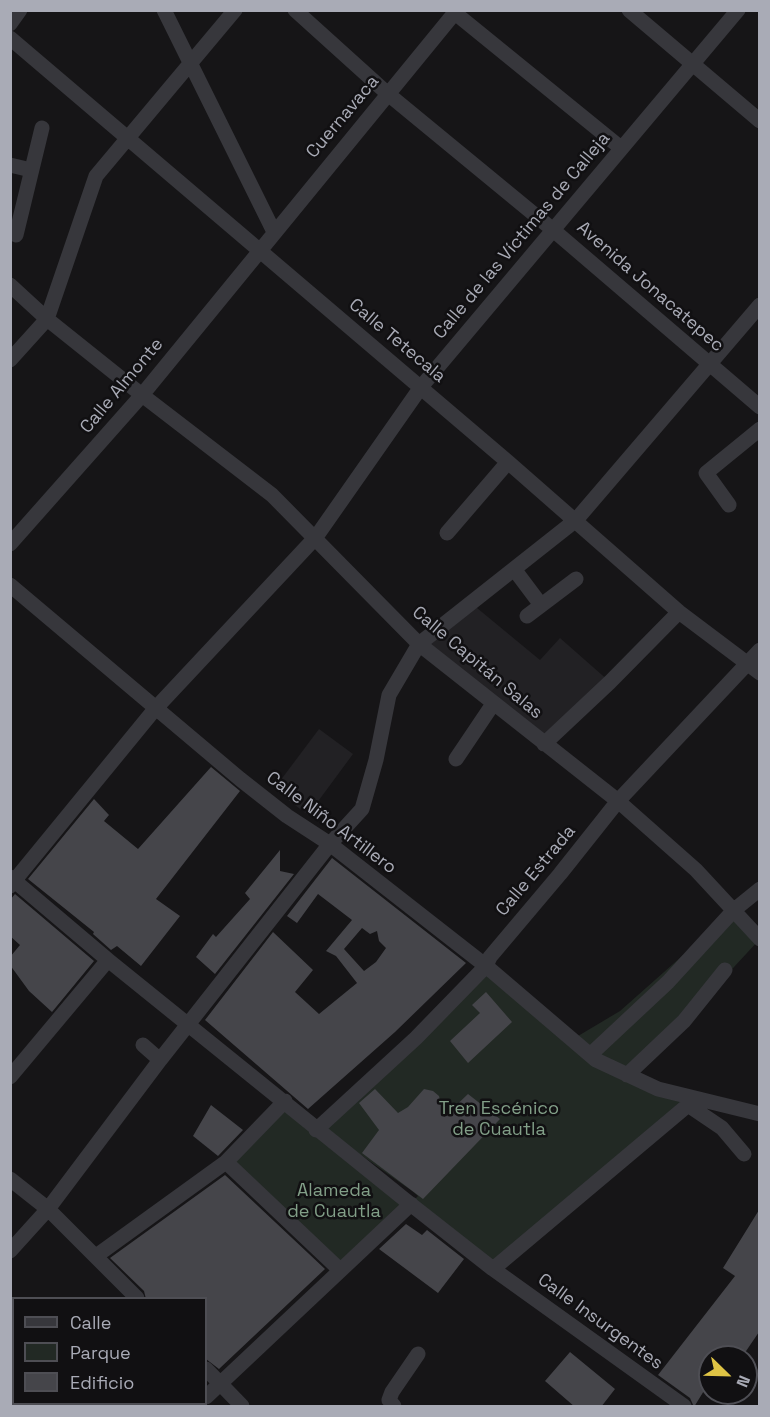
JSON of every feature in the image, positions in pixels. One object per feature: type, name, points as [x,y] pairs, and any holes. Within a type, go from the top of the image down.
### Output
[{"type":"street","points":[[10,24],[20,10]]},
{"type":"street","points":[[164,10],[189,65],[274,232]]},
{"type":"street","points":[[10,360],[47,319],[96,176],[235,10]]},
{"type":"street","name":"Avenida Jonacatepec","points":[[295,10],[388,94],[552,228],[759,407]]},
{"type":"street","points":[[629,10],[759,122]]},
{"type":"street","name":"Calle de las Víctimas de Calleja","points":[[12,881],[155,709],[316,537],[421,387],[552,228],[738,10]]},
{"type":"street","points":[[456,12],[621,148]]},
{"type":"street","name":"Cuernavaca","points":[[260,250],[456,12]]},
{"type":"street","name":"Calle Tetecala","points":[[10,38],[421,387],[680,612],[754,668]]},
{"type":"street","points":[[16,235],[42,128]]},
{"type":"street","points":[[10,165],[31,170]]},
{"type":"street","name":"Calle Almonte","points":[[10,544],[141,395],[260,250]]},
{"type":"street","name":"Calle Capitán Salas","points":[[10,285],[47,319],[141,395],[272,495],[316,537],[419,644],[618,801],[696,870],[759,939]]},
{"type":"street","points":[[10,1251],[48,1209],[160,1060],[190,1025],[330,844],[362,809],[376,760],[389,695],[419,644],[576,520],[759,305]]},
{"type":"street","points":[[729,504],[706,473],[759,429]]},
{"type":"street","points":[[447,533],[508,462]]},
{"type":"street","points":[[514,569],[541,605]]},
{"type":"street","points":[[527,616],[576,579]]},
{"type":"street","name":"Calle Niño Artillero","points":[[10,585],[155,709],[287,816],[330,844],[486,966],[590,1055],[627,1075],[693,1103],[759,1114]]},
{"type":"street","points":[[544,744],[680,612]]},
{"type":"street","name":"Calle Estrada","points":[[316,1130],[416,1038],[486,966],[490,957],[618,801],[754,668],[759,650]]},
{"type":"street","points":[[456,759],[493,704]]},
{"type":"street","name":"Calle Insurgentes","points":[[12,881],[285,1101],[316,1130],[493,1269],[684,1407]]},
{"type":"street","points":[[590,1055],[668,982],[734,910],[759,889]]},
{"type":"street","points":[[10,1077],[108,960]]},
{"type":"street","points":[[627,1075],[684,1021],[725,970]]},
{"type":"street","points":[[143,1045],[160,1060]]},
{"type":"street","points":[[96,1256],[226,1162],[285,1101]]},
{"type":"street","points":[[493,1269],[693,1103],[722,1128],[744,1154]]},
{"type":"street","points":[[226,1162],[339,1269]]},
{"type":"street","points":[[10,1179],[48,1209],[135,1297]]},
{"type":"street","points":[[207,1396],[339,1269],[411,1204]]},
{"type":"street","points":[[394,1407],[389,1400],[392,1392],[418,1354]]},
{"type":"street","points":[[207,1371],[242,1407]]},
{"type":"shaded area","points":[[471,603],[540,660],[560,638],[610,682],[544,744],[419,644]]},
{"type":"shaded area","points":[[319,729],[353,754],[308,815],[274,789]]},
{"type":"green space","name":"Tren Escénico de Cuautla","points":[[734,910],[759,940],[684,1021],[628,1075],[698,1100],[493,1269],[411,1204],[339,1269],[226,1162],[285,1101],[316,1129],[486,966],[573,1039],[620,1011]],"holes":[[[361,1155],[418,1196],[411,1203]]]},
{"type":"building","points":[[211,767],[240,791],[156,899],[180,916],[141,966],[117,946],[111,950],[93,934],[94,932],[28,879],[94,799],[109,815],[104,821],[138,849]]},
{"type":"building","points":[[280,850],[280,871],[294,874],[215,974],[196,957],[213,934],[216,937],[250,899],[245,893]]},
{"type":"building","points":[[332,858],[466,963],[395,1032],[308,1109],[205,1020],[273,932],[313,970],[295,992],[319,1014],[357,983],[336,956],[326,951],[352,920],[318,894],[297,923],[287,916]],"holes":[[[362,928],[370,934],[377,931],[379,941],[386,948],[376,962],[364,971],[344,949]]]},
{"type":"building","points":[[15,894],[94,961],[52,1012],[29,991],[10,965],[10,957],[20,945],[10,936],[10,900]]},
{"type":"building","points":[[486,992],[512,1022],[468,1063],[450,1041],[480,1013],[472,1005]]},
{"type":"building","points":[[375,1089],[398,1113],[408,1107],[424,1089],[433,1091],[439,1096],[444,1117],[468,1094],[500,1119],[423,1199],[362,1153],[379,1130],[359,1103]]},
{"type":"building","points":[[211,1105],[243,1130],[218,1156],[193,1136]]},
{"type":"building","points":[[225,1175],[325,1269],[219,1369],[207,1360],[207,1297],[146,1297],[144,1291],[110,1258]]},
{"type":"building","points":[[759,1210],[759,1332],[750,1345],[698,1345],[698,1400],[694,1407],[690,1398],[658,1375],[735,1276],[723,1268]]},
{"type":"building","points":[[406,1224],[422,1235],[427,1230],[464,1259],[438,1293],[379,1249]]},
{"type":"building","points":[[570,1352],[615,1389],[601,1407],[575,1407],[545,1381]]},
{"type":"park label","name":"Alameda de Cuautla","points":[[334,1201]]}]
